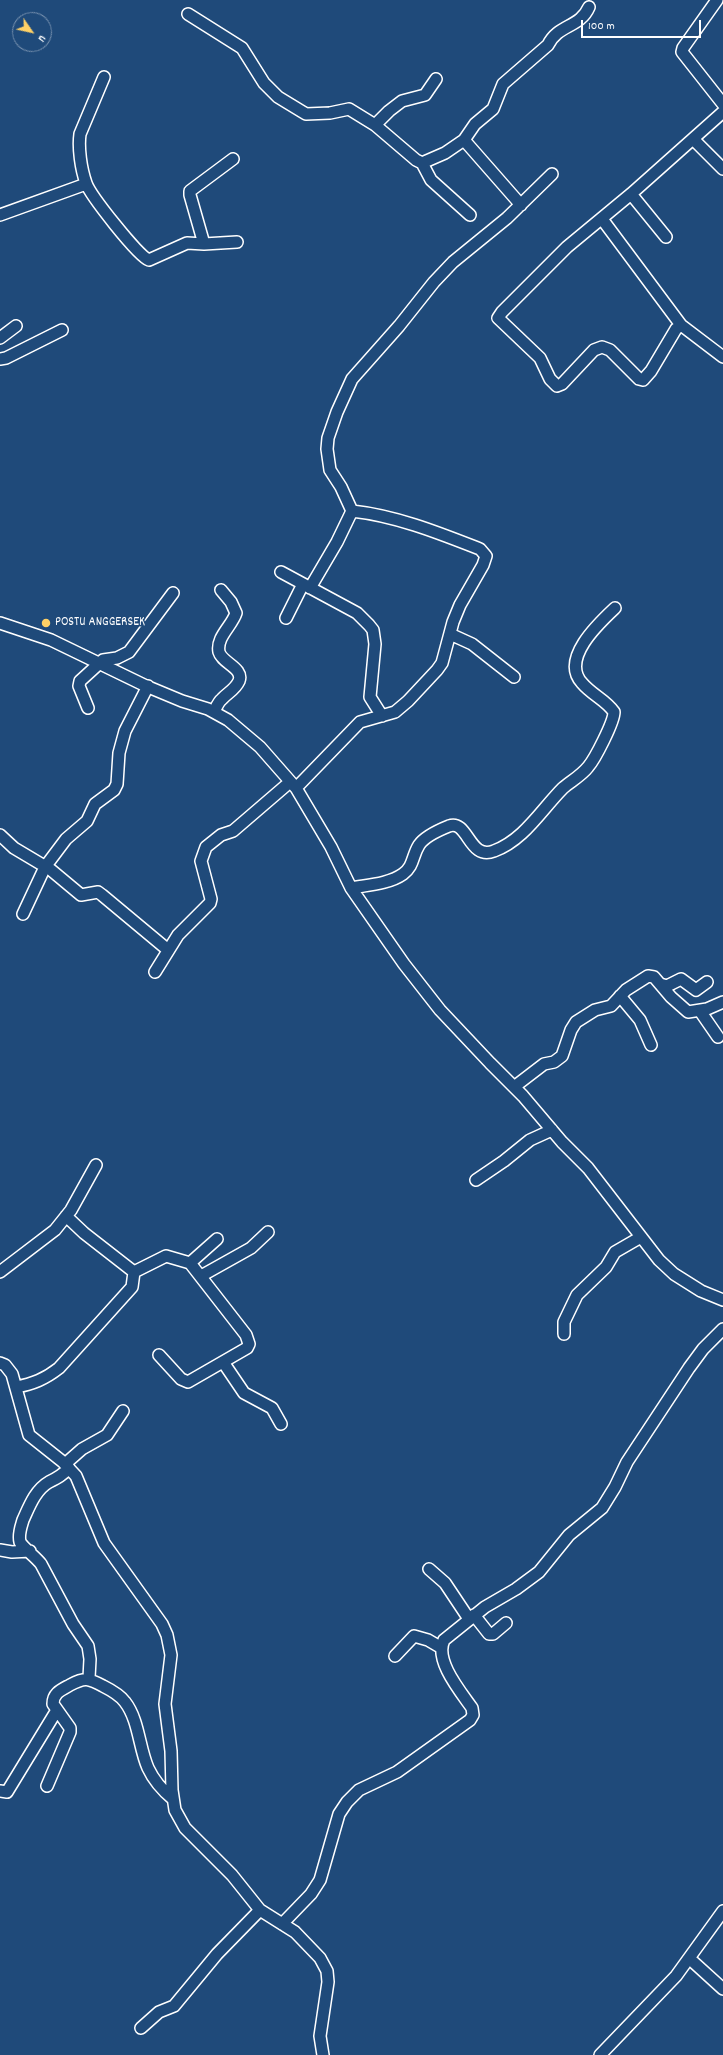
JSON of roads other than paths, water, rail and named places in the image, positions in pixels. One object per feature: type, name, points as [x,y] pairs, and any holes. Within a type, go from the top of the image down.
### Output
[{"type":"street","points":[[717,0],[683,48],[682,52],[723,104]]},
{"type":"street","points":[[422,163],[445,153],[464,140],[471,128],[493,109],[503,84],[548,45],[552,37],[585,16],[589,7]]},
{"type":"street","points":[[188,14],[242,48],[248,55],[264,83],[278,97],[306,114],[330,113],[349,109],[375,125],[416,160],[422,163],[430,180],[470,215]]},
{"type":"street","points":[[104,76],[80,134],[79,143],[86,184],[108,216],[147,259],[155,258],[187,243],[204,244],[237,242]]},
{"type":"street","points":[[375,125],[402,101],[425,95],[436,79]]},
{"type":"street","points":[[681,325],[676,329],[651,371],[643,380],[639,379],[610,350],[602,347],[594,350],[559,386],[554,384],[550,379],[540,358],[499,320],[498,316],[567,247],[631,194],[723,112]]},
{"type":"street","points":[[693,139],[723,169]]},
{"type":"street","points":[[464,140],[521,205]]},
{"type":"street","points":[[204,244],[190,191],[233,160]]},
{"type":"street","points":[[286,618],[306,586],[338,542],[352,512],[341,487],[330,470],[327,454],[328,438],[337,412],[352,379],[399,326],[434,282],[453,262],[521,205],[552,174]]},
{"type":"street","points":[[0,215],[86,184]]},
{"type":"street","points":[[631,194],[666,237]]},
{"type":"street","points":[[602,219],[681,325],[723,357]]},
{"type":"street","points":[[0,338],[16,326]]},
{"type":"street","points":[[0,359],[6,358],[62,330]]},
{"type":"street","points":[[155,972],[178,935],[210,903],[211,899],[201,861],[206,847],[221,835],[233,831],[293,785],[356,726],[371,718],[395,712],[408,701],[442,663],[460,604],[483,565],[486,556],[484,552],[394,518],[352,512]]},
{"type":"street","points":[[280,572],[363,618],[373,630],[374,644],[370,697],[382,716]]},
{"type":"street","points":[[214,712],[222,698],[233,690],[239,681],[239,677],[234,668],[223,659],[219,652],[221,639],[236,613],[231,602],[221,590]]},
{"type":"street","points":[[88,708],[79,683],[103,660],[117,658],[128,652],[172,593]]},
{"type":"street","points":[[351,888],[396,879],[412,864],[418,847],[422,841],[451,826],[457,825],[462,829],[471,844],[479,850],[493,852],[508,845],[522,833],[564,788],[584,771],[597,752],[612,722],[614,712],[609,704],[583,684],[578,678],[576,667],[579,650],[600,622],[616,608]]},
{"type":"street","points":[[0,623],[51,640],[98,664],[148,686],[214,712],[228,720],[260,747],[293,785],[331,847],[351,888],[374,924],[440,1010],[514,1087],[588,1168],[659,1260],[674,1274],[702,1291],[723,1300]]},
{"type":"street","points":[[450,634],[472,644],[514,677]]},
{"type":"street","points":[[23,914],[45,867],[72,833],[83,826],[95,804],[114,790],[117,784],[119,753],[125,731],[148,686]]},
{"type":"street","points":[[0,835],[14,848],[45,867],[81,895],[98,892],[168,950]]},
{"type":"street","points":[[514,1087],[544,1064],[554,1062],[562,1056],[571,1030],[576,1022],[595,1010],[611,1006],[632,985],[648,976],[654,977],[682,1010],[688,1012],[700,1011],[723,1002]]},
{"type":"street","points":[[660,984],[667,986],[681,979],[696,990],[707,982]]},
{"type":"street","points":[[620,996],[640,1020],[651,1045]]},
{"type":"street","points":[[700,1011],[718,1037]]},
{"type":"street","points":[[476,1180],[504,1161],[530,1140],[552,1130]]},
{"type":"street","points":[[0,1272],[55,1230],[66,1216],[96,1165]]},
{"type":"street","points":[[66,1216],[84,1233],[134,1272]]},
{"type":"street","points":[[201,1276],[251,1248],[268,1232]]},
{"type":"street","points":[[564,1334],[564,1322],[577,1296],[606,1267],[615,1252],[641,1237]]},
{"type":"street","points":[[190,1263],[217,1239]]},
{"type":"street","points":[[134,1272],[166,1256],[190,1263],[248,1340],[247,1348],[188,1382],[181,1379],[159,1355]]},
{"type":"street","points":[[16,1387],[34,1383],[47,1377],[59,1368],[132,1287],[134,1272]]},
{"type":"street","points":[[282,1924],[311,1894],[320,1880],[339,1814],[347,1802],[365,1787],[406,1766],[470,1720],[473,1715],[472,1708],[442,1660],[440,1647],[444,1640],[472,1617],[516,1589],[539,1572],[569,1535],[602,1508],[615,1487],[626,1462],[681,1380],[703,1350],[723,1329]]},
{"type":"street","points":[[0,1362],[9,1369],[16,1387],[29,1435],[67,1466],[76,1476],[104,1543],[162,1624],[167,1635],[171,1655],[165,1704],[172,1751],[173,1799],[175,1810],[185,1828],[232,1875],[260,1910],[296,1932],[320,1958],[327,1971],[328,1982],[320,2036],[323,2055]]},
{"type":"street","points":[[222,1362],[244,1393],[272,1408],[281,1424]]},
{"type":"street","points":[[89,1678],[90,1659],[88,1646],[73,1624],[48,1575],[30,1551],[22,1544],[19,1538],[20,1530],[29,1506],[48,1483],[61,1476],[67,1466],[82,1449],[107,1435],[123,1411]]},
{"type":"street","points":[[0,1550],[12,1552],[30,1551]]},
{"type":"street","points":[[429,1569],[445,1583],[472,1617],[489,1634],[493,1634],[506,1623]]},
{"type":"street","points":[[395,1656],[414,1636],[428,1640],[440,1647]]},
{"type":"street","points":[[47,1786],[70,1732],[70,1728],[57,1710],[53,1701],[57,1692],[81,1679],[89,1678],[110,1690],[125,1702],[130,1711],[148,1768],[161,1789],[173,1799]]},
{"type":"street","points":[[0,1792],[7,1792],[57,1710]]},
{"type":"street","points":[[141,2028],[159,2012],[174,2006],[228,1942],[260,1910]]},
{"type":"street","points":[[600,2055],[676,1976],[690,1959],[723,1911]]},
{"type":"street","points":[[690,1959],[723,1988]]},
{"type":"place","name":"POSTU ANGGERSEK","points":[[46,623]]}]
